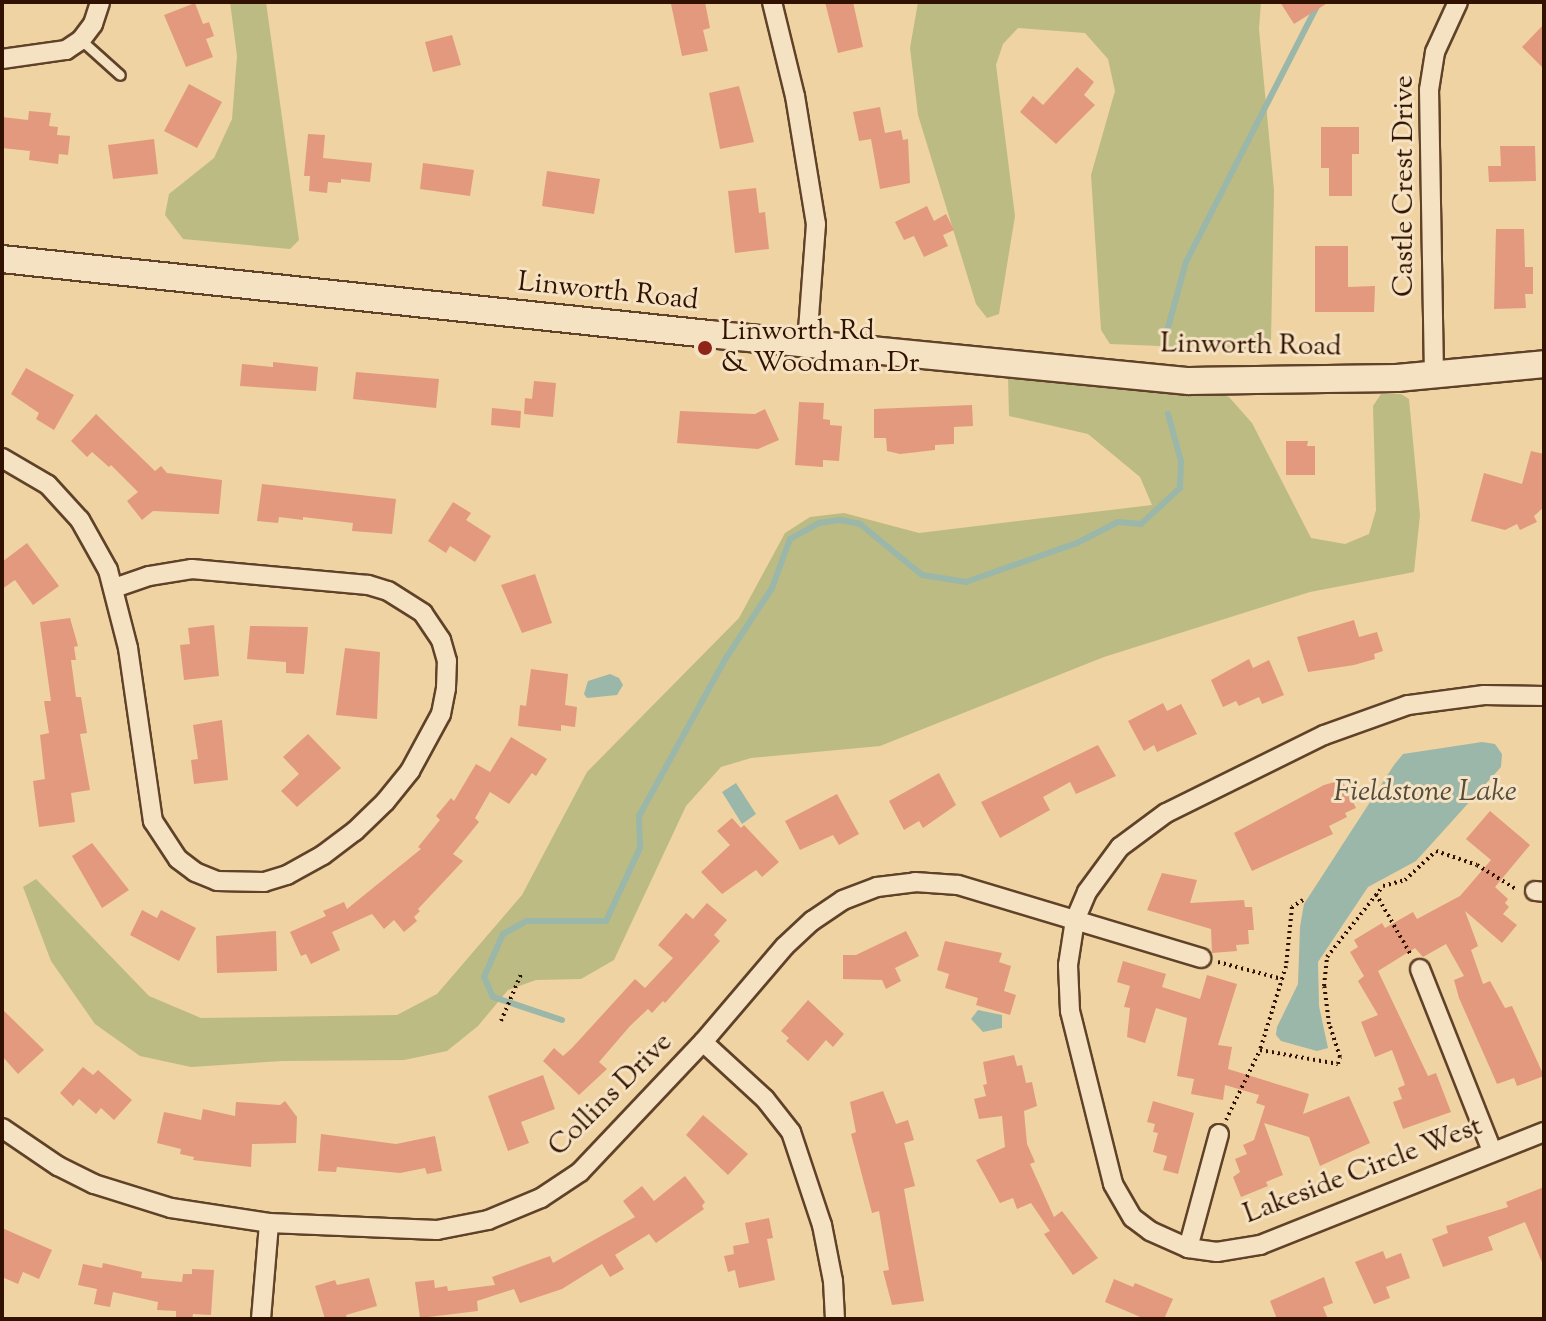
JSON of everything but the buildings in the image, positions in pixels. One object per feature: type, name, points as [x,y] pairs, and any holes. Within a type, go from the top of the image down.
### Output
[{"type":"main road","name":"Linworth Road","points":[[2,259],[1189,381],[1279,382],[1434,375],[1544,364]]},
{"type":"street","points":[[2,59],[66,50],[81,40],[93,24],[100,2]]},
{"type":"street","points":[[772,2],[795,96],[816,224],[807,344]]},
{"type":"street","name":"Castle Crest Drive","points":[[1434,375],[1429,90],[1435,52],[1451,4]]},
{"type":"street","points":[[2,458],[48,485],[80,520],[98,547],[115,588],[128,648],[153,821],[178,859],[217,881],[264,882],[287,875],[334,847],[385,802],[410,771],[441,714],[447,674],[441,640],[423,613],[388,591],[368,585],[192,569],[149,576],[115,588]]},
{"type":"street","name":"Lakeside Circle West","points":[[1544,696],[1484,695],[1408,705],[1324,735],[1166,813],[1120,847],[1087,892],[1075,920],[1068,965],[1070,1011],[1105,1162],[1121,1201],[1133,1218],[1150,1231],[1188,1248],[1217,1252],[1260,1245],[1544,1132]]},
{"type":"street","name":"Collins Drive","points":[[2,1128],[58,1166],[129,1197],[171,1208],[269,1223],[437,1230],[488,1220],[541,1198],[601,1152],[703,1042],[785,946],[812,921],[843,900],[877,887],[915,882],[958,885],[1201,958]]},
{"type":"street","points":[[1420,969],[1492,1151]]},
{"type":"street","points":[[703,1042],[765,1099],[791,1132],[822,1225],[833,1281],[835,1319]]},
{"type":"street","points":[[1188,1248],[1219,1134]]},
{"type":"street","points":[[261,1319],[269,1223]]},
{"type":"lane","points":[[81,40],[120,75]]},
{"type":"path","points":[[1260,1050],[1338,1064],[1340,1057],[1329,1024],[1324,986],[1327,957],[1383,886],[1405,880],[1436,851],[1477,865],[1517,890],[1539,891]]},
{"type":"path","points":[[1376,894],[1420,969]]},
{"type":"path","points":[[1219,1134],[1260,1050],[1282,979],[1292,907],[1303,900]]},
{"type":"path","points":[[1201,958],[1282,979]]},
{"type":"path","points":[[501,1021],[522,972]]},
{"type":"shaded area","points":[[230,2],[266,2],[299,240],[290,249],[183,239],[165,215],[169,194],[214,158],[232,119],[237,56]]},
{"type":"shaded area","points":[[918,2],[1261,2],[1259,29],[1274,190],[1271,340],[1261,350],[1110,344],[1101,330],[1091,175],[1115,91],[1108,59],[1085,33],[1018,28],[1003,44],[996,65],[1015,216],[999,314],[987,318],[976,304],[918,115],[910,48]]},
{"type":"shaded area","points":[[1008,375],[1213,392],[1229,397],[1252,423],[1311,538],[1345,544],[1369,534],[1376,510],[1373,406],[1381,394],[1401,394],[1409,399],[1420,515],[1414,572],[1310,592],[1104,657],[880,746],[751,758],[721,767],[686,806],[614,960],[581,979],[536,980],[508,990],[478,1026],[447,1051],[404,1060],[282,1061],[191,1067],[140,1056],[95,1024],[51,961],[23,887],[36,879],[149,996],[201,1018],[397,1015],[437,994],[522,895],[587,772],[739,618],[785,533],[810,517],[844,513],[919,533],[1152,505],[1140,477],[1088,434],[1009,416]]},
{"type":"water","points":[[610,674],[619,678],[623,685],[617,695],[587,698],[584,694],[588,681]]},
{"type":"water","name":"Fieldstone Lake","points":[[1482,742],[1495,744],[1502,754],[1501,767],[1416,861],[1368,887],[1318,962],[1319,1006],[1328,1048],[1317,1051],[1281,1041],[1276,1035],[1277,1027],[1298,984],[1304,904],[1394,765],[1403,754]]},
{"type":"water","points":[[736,783],[756,814],[742,824],[722,792]]},
{"type":"water","points":[[978,1010],[1002,1015],[1002,1028],[983,1032],[971,1019]]},
{"type":"waterway","points":[[1166,335],[1186,262],[1319,2]]},
{"type":"waterway","points":[[562,1020],[493,997],[484,977],[503,934],[526,921],[606,921],[640,848],[639,816],[726,658],[772,588],[790,539],[819,523],[840,520],[860,524],[922,575],[966,582],[1077,543],[1118,522],[1141,524],[1180,488],[1181,461],[1168,414]]},
{"type":"place","name":"Linworth Rd & Woodman Dr","points":[[705,348]]}]
